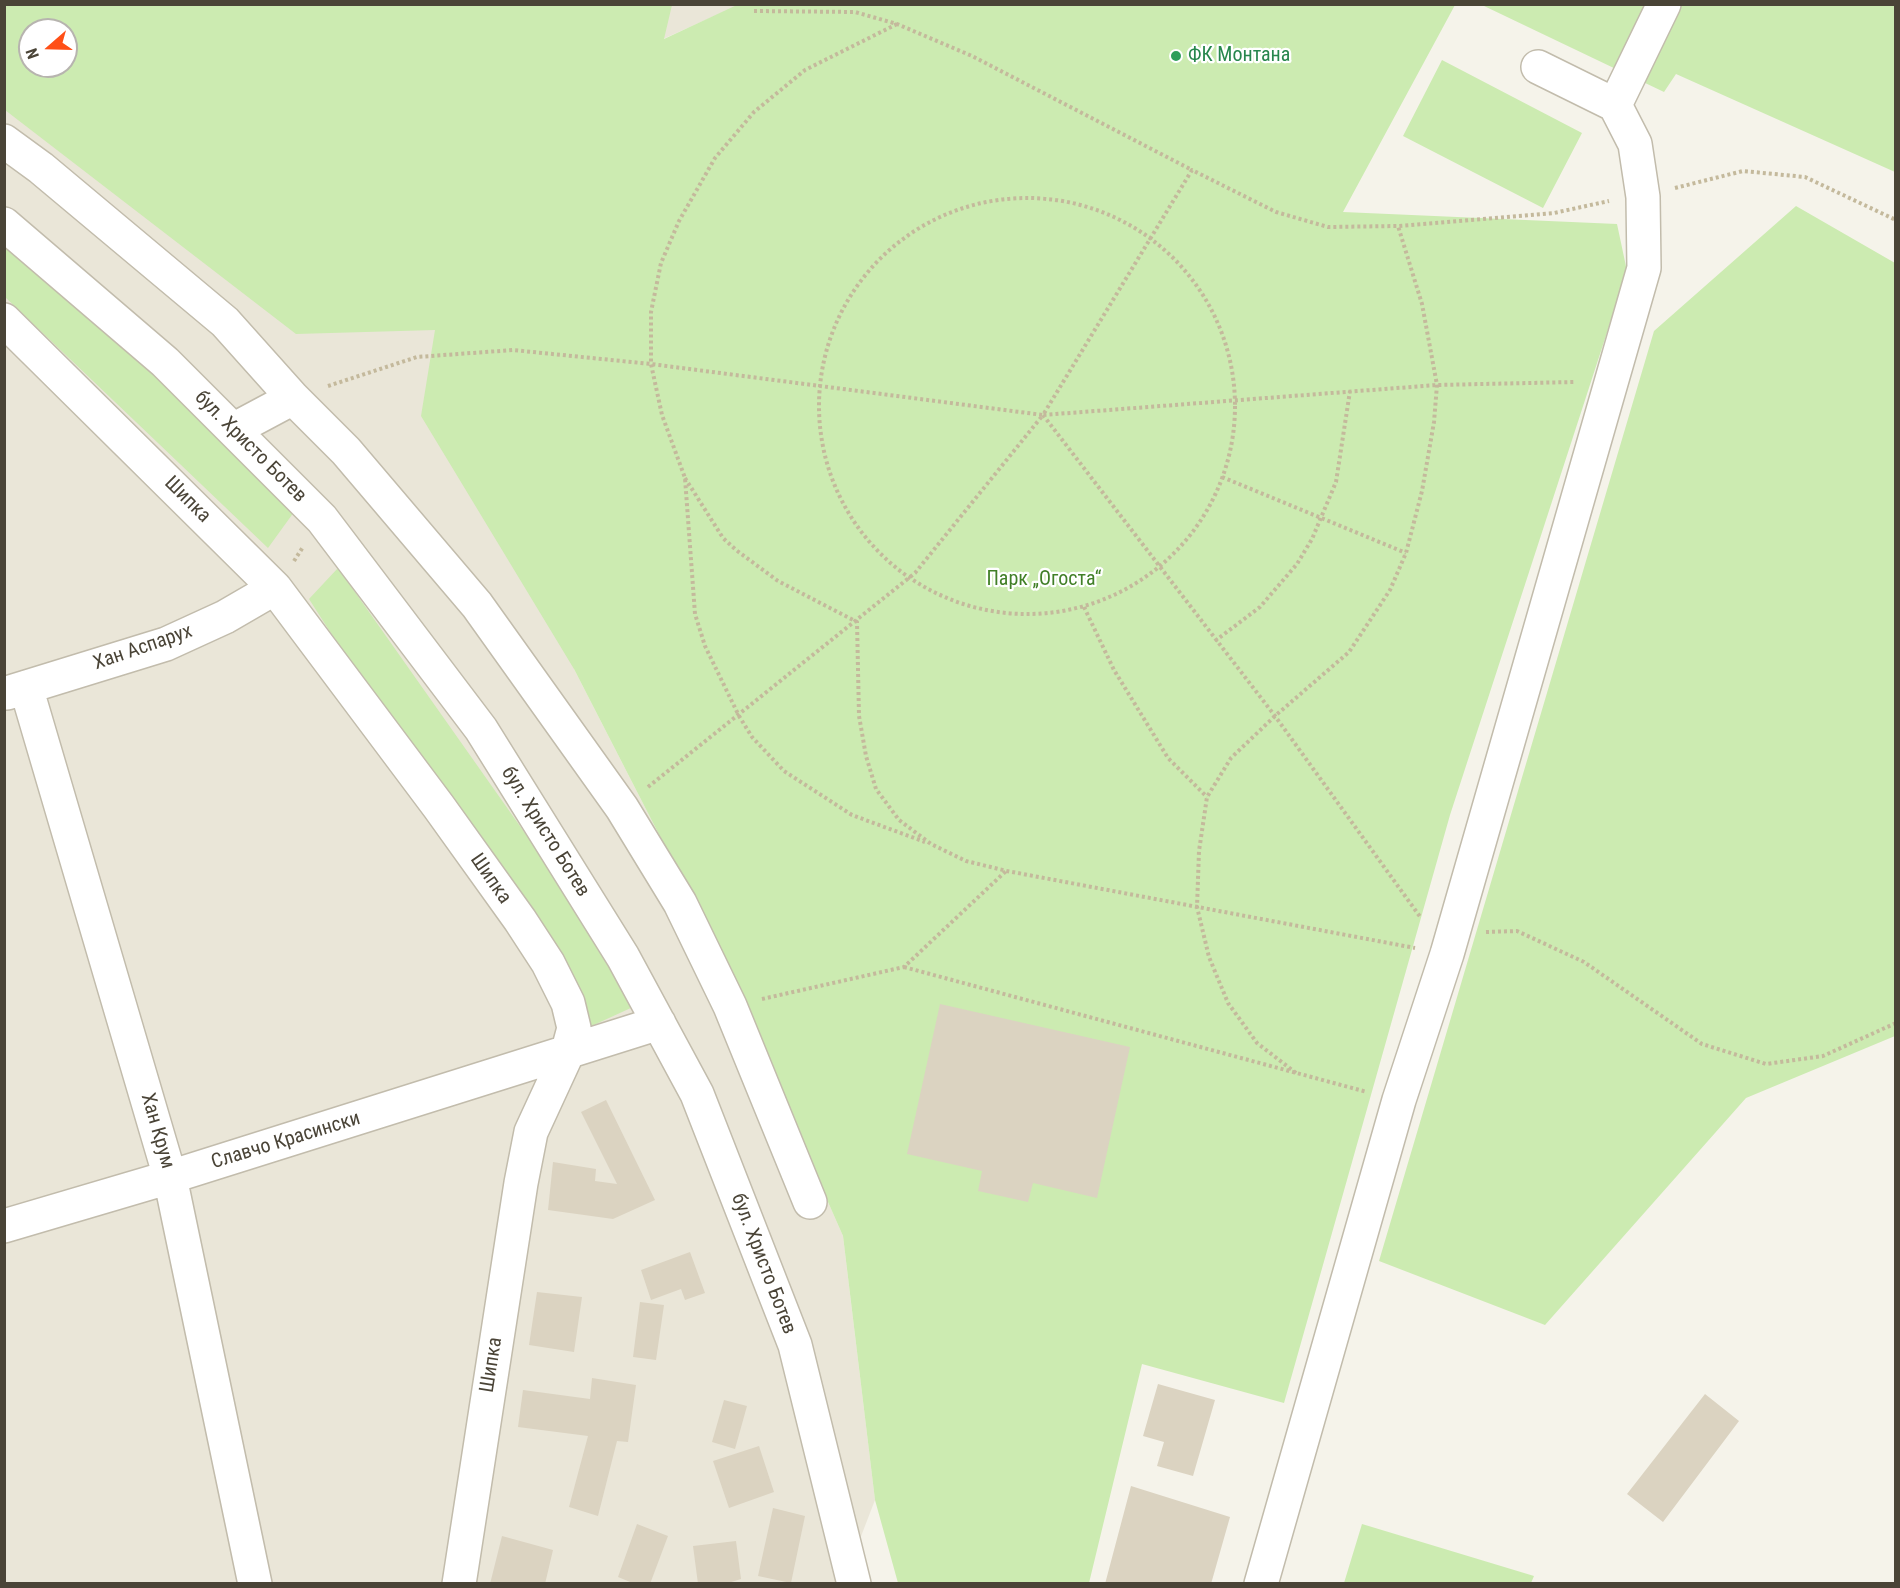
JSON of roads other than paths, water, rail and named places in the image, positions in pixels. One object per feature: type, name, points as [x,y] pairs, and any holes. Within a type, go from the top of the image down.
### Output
[{"type":"street","points":[[1615,105],[1664,4]]},
{"type":"street","points":[[1261,1584],[1399,1100],[1450,943],[1644,268],[1643,197],[1635,144],[1615,105],[1538,67]]},
{"type":"street","points":[[4,141],[41,168],[225,322],[293,398],[346,451],[477,605],[622,808],[680,903],[730,1006],[810,1202]]},
{"type":"street","name":"бул. Христо Ботев","points":[[4,224],[165,362],[322,519],[481,729],[623,957],[697,1094],[795,1345],[854,1584]]},
{"type":"street","name":"Шипка","points":[[4,320],[275,588],[440,807],[548,963],[568,1003],[574,1028],[567,1054],[531,1132],[521,1182],[459,1584]]},
{"type":"street","points":[[233,430],[293,398]]},
{"type":"street","name":"Хан Аспарух","points":[[15,690],[166,644],[225,617],[275,588]]},
{"type":"street","name":"Хан Крум","points":[[15,690],[170,1177],[255,1584]]},
{"type":"street","name":"Славчо Красински","points":[[4,1226],[567,1054],[659,1023]]},
{"type":"place","name":"ФК Монтана","points":[[1176,56]]},
{"type":"park label","name":"Парк „Огоста“","points":[[1044,580]]}]
